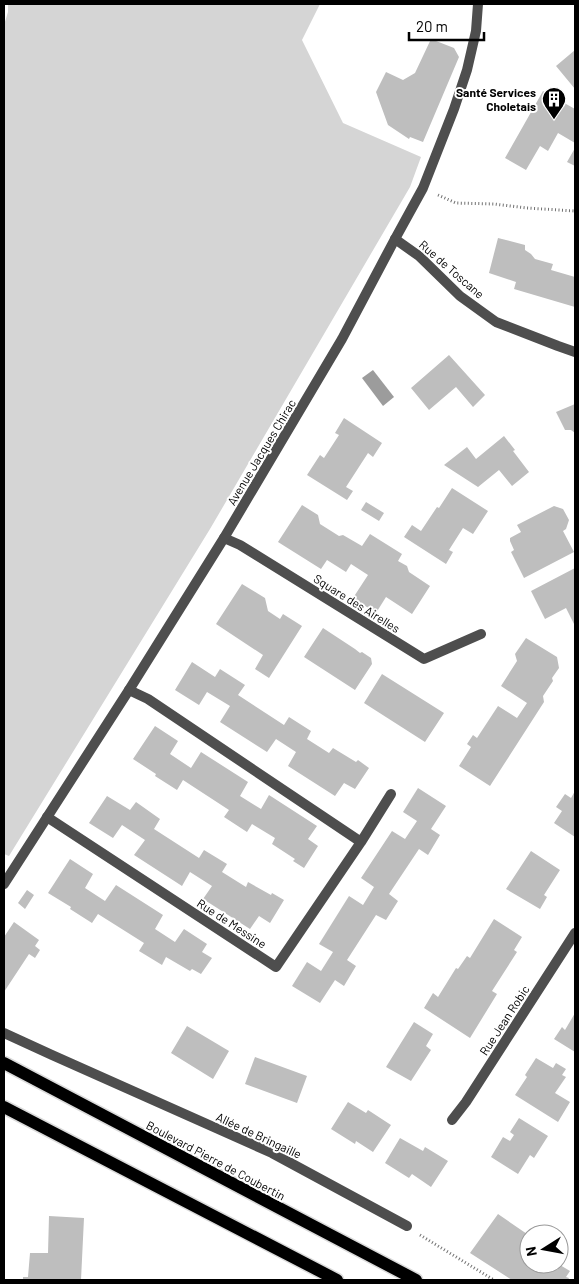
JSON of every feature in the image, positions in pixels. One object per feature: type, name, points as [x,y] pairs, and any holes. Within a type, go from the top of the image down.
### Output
[{"type":"main road","name":"Boulevard Pierre de Coubertin","points":[[4,1063],[416,1280]]},
{"type":"main road","points":[[4,1107],[337,1280]]},
{"type":"street","name":"Avenue Jacques Chirac","points":[[4,884],[224,538],[342,340],[423,188],[467,70],[476,31],[478,4]]},
{"type":"street","name":"Rue de Toscane","points":[[395,239],[419,256],[460,296],[496,322],[575,352]]},
{"type":"street","name":"Square des Airelles","points":[[224,538],[240,545],[424,658],[481,634]]},
{"type":"street","points":[[129,690],[148,699],[361,842]]},
{"type":"street","name":"Rue de Messine","points":[[47,817],[276,967],[361,842],[391,794]]},
{"type":"street","name":"Rue Jean Robic","points":[[452,1120],[466,1102],[575,933]]},
{"type":"street","name":"Allée de Bringaille","points":[[4,1033],[272,1153],[407,1226]]},
{"type":"path","points":[[423,188],[456,203],[494,204],[575,211]]},
{"type":"path","points":[[407,1226],[494,1280]]},
{"type":"shaded area","points":[[8,4],[320,4],[302,40],[343,123],[421,157],[410,187],[210,529],[9,856],[4,854],[4,25]]},
{"type":"shaded area","points":[[373,370],[394,397],[383,406],[362,378]]},
{"type":"building","points":[[431,39],[454,48],[459,57],[423,142],[410,137],[409,139],[388,125],[376,92],[386,72],[403,80],[415,73]]},
{"type":"building","points":[[575,50],[575,89],[556,66]]},
{"type":"building","name":"Santé Services Choletais","points":[[543,91],[575,109],[575,143],[558,133],[548,151],[540,146],[526,170],[505,158]]},
{"type":"building","points":[[575,148],[575,166],[567,162]]},
{"type":"building","points":[[498,238],[525,245],[525,250],[535,259],[553,264],[551,270],[575,277],[575,307],[514,289],[516,282],[489,273]]},
{"type":"building","points":[[449,355],[485,395],[473,407],[456,387],[429,410],[411,388]]},
{"type":"building","points":[[575,404],[575,433],[571,430],[565,430],[556,412]]},
{"type":"building","points":[[344,418],[382,443],[373,457],[368,453],[346,487],[353,491],[347,500],[307,475],[320,455],[324,458],[339,435],[335,433]]},
{"type":"building","points":[[504,436],[529,472],[512,486],[499,470],[478,487],[444,465],[467,447],[476,459]]},
{"type":"building","points":[[452,488],[488,511],[473,534],[463,528],[449,550],[453,552],[446,564],[404,537],[412,525],[421,531]]},
{"type":"building","points":[[366,502],[384,513],[379,521],[361,510]]},
{"type":"building","points":[[302,505],[318,515],[320,524],[339,536],[343,535],[362,546],[370,534],[402,554],[398,561],[407,566],[409,572],[430,586],[412,614],[386,597],[376,613],[353,598],[368,575],[351,564],[346,572],[327,560],[321,569],[278,542]]},
{"type":"building","points":[[554,506],[563,509],[569,520],[566,529],[563,531],[574,552],[524,578],[511,552],[514,550],[510,538],[521,532],[517,525]]},
{"type":"building","points":[[575,568],[575,626],[566,608],[545,619],[531,591]]},
{"type":"building","points":[[242,584],[265,598],[268,611],[280,619],[283,614],[302,626],[269,678],[255,669],[263,655],[216,624]]},
{"type":"building","points":[[323,628],[360,653],[362,652],[371,658],[372,664],[355,690],[304,657]]},
{"type":"building","points":[[526,638],[557,657],[559,668],[543,696],[544,702],[490,786],[459,766],[471,747],[467,744],[473,735],[477,738],[498,706],[517,718],[527,703],[501,686],[517,661],[515,654]]},
{"type":"building","points":[[192,662],[215,677],[220,669],[245,685],[238,695],[284,725],[289,717],[311,731],[307,739],[329,753],[333,748],[356,762],[358,760],[369,768],[355,789],[344,783],[335,796],[288,766],[296,752],[276,739],[267,752],[220,722],[230,706],[207,692],[199,705],[175,690]]},
{"type":"building","points":[[382,674],[444,713],[425,742],[364,703]]},
{"type":"building","points":[[155,726],[178,741],[170,754],[191,768],[201,752],[248,782],[240,796],[261,809],[269,795],[317,826],[308,839],[318,846],[304,868],[293,861],[295,859],[272,844],[275,838],[252,824],[247,832],[224,817],[229,810],[183,780],[177,790],[133,759]]},
{"type":"building","points":[[418,788],[446,806],[431,829],[440,835],[428,855],[419,849],[389,894],[398,901],[386,920],[376,915],[347,960],[356,966],[344,986],[335,980],[320,1003],[292,986],[307,962],[321,971],[333,952],[319,944],[349,896],[363,905],[374,887],[361,878],[392,831],[405,839],[417,821],[403,812]]},
{"type":"building","points":[[575,791],[575,837],[554,823],[562,811],[556,807],[565,794],[571,798]]},
{"type":"building","points":[[107,796],[130,810],[136,802],[160,819],[154,829],[199,858],[204,850],[227,864],[222,872],[246,887],[248,882],[284,900],[270,923],[259,916],[250,929],[203,899],[212,886],[190,872],[182,886],[134,855],[145,840],[122,825],[113,838],[89,823]]},
{"type":"building","points":[[531,851],[560,870],[544,895],[547,897],[540,909],[506,889]]},
{"type":"building","points":[[70,859],[93,874],[85,888],[105,901],[116,885],[163,915],[155,929],[175,942],[184,929],[207,944],[202,952],[212,958],[201,974],[192,969],[190,971],[166,957],[162,965],[139,951],[144,943],[98,914],[92,923],[48,893]]},
{"type":"building","points":[[27,890],[34,895],[25,909],[18,903]]},
{"type":"building","points":[[494,919],[522,937],[514,950],[517,952],[492,991],[497,994],[470,1038],[424,1008],[433,993],[438,997],[456,968],[458,969],[467,956],[470,958]]},
{"type":"building","points":[[14,922],[39,940],[35,946],[40,950],[35,958],[29,954],[4,992],[4,937]]},
{"type":"building","points":[[575,1013],[575,1052],[554,1039],[562,1027],[565,1030]]},
{"type":"building","points":[[414,1022],[433,1034],[426,1046],[431,1050],[411,1081],[386,1067]]},
{"type":"building","points":[[187,1026],[229,1051],[213,1079],[171,1053]]},
{"type":"building","points":[[255,1057],[307,1076],[297,1103],[245,1084]]},
{"type":"building","points":[[536,1058],[553,1068],[556,1063],[566,1069],[562,1075],[566,1077],[555,1093],[570,1102],[558,1122],[515,1095],[527,1077],[525,1075]]},
{"type":"building","points":[[348,1102],[366,1113],[368,1110],[391,1125],[373,1152],[356,1141],[355,1144],[331,1129]]},
{"type":"building","points":[[519,1118],[548,1136],[534,1158],[530,1155],[518,1174],[491,1157],[503,1137],[510,1141],[514,1135],[510,1132]]},
{"type":"building","points":[[400,1138],[423,1151],[425,1147],[448,1161],[431,1187],[412,1174],[409,1178],[385,1163]]},
{"type":"building","points":[[498,1214],[519,1228],[519,1274],[568,1274],[566,1277],[569,1278],[568,1280],[512,1280],[470,1253]]},
{"type":"building","points":[[49,1216],[84,1218],[81,1280],[23,1280],[23,1277],[28,1277],[30,1253],[48,1253]]},
{"type":"place","name":"Santé Services Choletais","points":[[554,120]]}]
